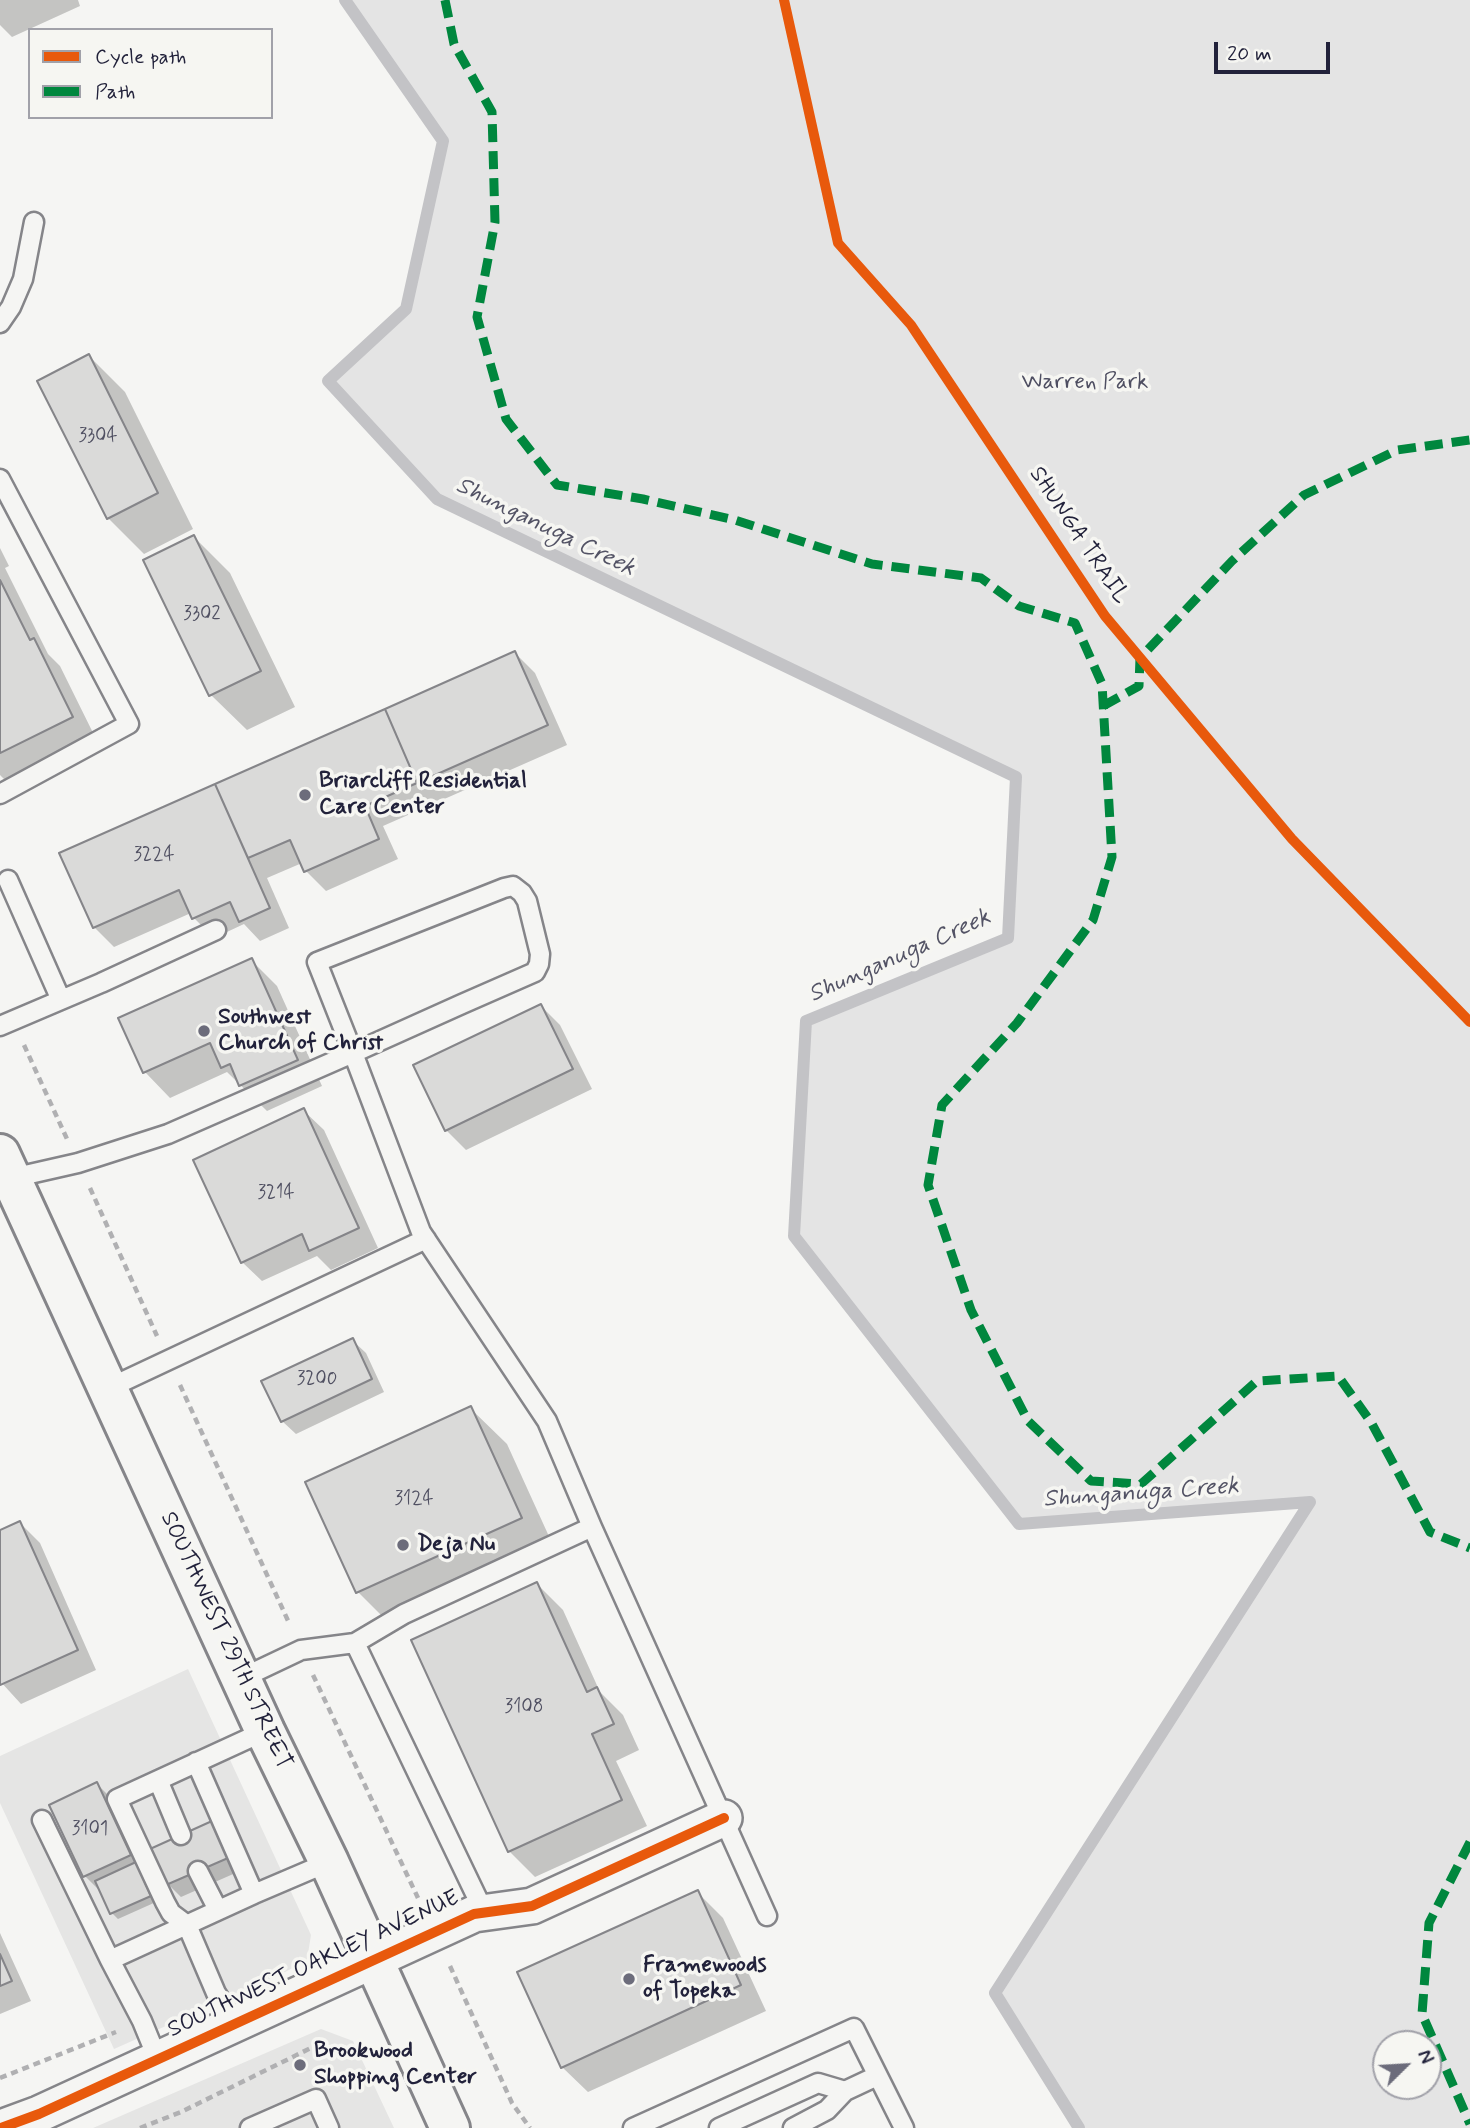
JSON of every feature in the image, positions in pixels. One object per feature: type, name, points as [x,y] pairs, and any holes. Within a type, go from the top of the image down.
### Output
[{"type":"main road","name":"SOUTHWEST 29TH STREET","points":[[6,1166],[450,2128]]},
{"type":"street","name":"SOUTHWEST OAKLEY AVENUE","points":[[1,2128],[42,2121],[158,2060],[474,1914],[532,1906],[724,1818]]},
{"type":"lane","points":[[0,323],[11,307],[23,279],[34,222]]},
{"type":"lane","points":[[0,479],[129,724],[0,794]]},
{"type":"lane","points":[[8,880],[61,1000]]},
{"type":"lane","points":[[6,1166],[78,1163],[168,1134],[353,1053],[535,972],[540,954],[527,901],[513,886],[317,962],[353,1053],[421,1232],[547,1421],[767,1916]]},
{"type":"lane","points":[[6,1023],[216,930]]},
{"type":"lane","points":[[109,1388],[426,1240]]},
{"type":"lane","points":[[242,1678],[301,1650],[355,1643],[404,1615],[592,1527]]},
{"type":"lane","points":[[355,1643],[484,1912]]},
{"type":"lane","points":[[236,2024],[216,1993],[187,1925],[172,1913],[165,1902],[117,1799],[265,1731]]},
{"type":"lane","points":[[196,1762],[254,1894]]},
{"type":"lane","points":[[158,1780],[181,1835]]},
{"type":"lane","points":[[41,1819],[142,2021],[158,2060]]},
{"type":"lane","points":[[110,1960],[329,1862]]},
{"type":"lane","points":[[198,1871],[218,1910]]},
{"type":"lane","points":[[632,2128],[854,2028],[904,2128]]},
{"type":"lane","points":[[793,2128],[827,2110],[845,2091],[877,2076]]},
{"type":"lane","points":[[719,2128],[818,2083],[845,2091]]},
{"type":"lane","points":[[250,2128],[316,2099],[329,2128]]},
{"type":"path","points":[[6,1023],[78,1163],[512,2103],[530,2128]]},
{"type":"path","points":[[141,2128],[181,2112],[321,2043]]},
{"type":"shaded area","points":[[188,1669],[311,1935],[307,1960],[276,1977],[114,2049],[0,1803],[0,1756]]},
{"type":"shaded area","name":"Brookwood Shopping Center","points":[[321,2029],[353,2041],[394,2128],[93,2128]]},
{"type":"green space","name":"Warren Park","points":[[345,0],[1470,0],[1470,2128],[1079,2128],[995,1993],[1309,1503],[1019,1524],[794,1236],[806,1021],[1008,937],[1016,777],[437,499],[328,381],[406,309],[443,142]]},
{"type":"building","points":[[89,354],[158,493],[107,519],[37,381]]},
{"type":"building","points":[[194,535],[261,671],[209,696],[143,560]]},
{"type":"building","points":[[0,580],[30,640],[34,638],[73,717],[0,753]]},
{"type":"building","points":[[515,651],[548,725],[417,783],[385,709]]},
{"type":"building","name":"Briarcliff Residential Care Center","points":[[385,709],[417,783],[365,806],[379,839],[304,872],[290,840],[248,858],[215,784]]},
{"type":"building","points":[[215,784],[270,908],[239,922],[230,902],[192,919],[179,890],[93,928],[59,853]]},
{"type":"building","name":"Southwest Church of Christ","points":[[252,958],[298,1060],[239,1086],[230,1064],[221,1068],[210,1043],[143,1073],[118,1018]]},
{"type":"building","points":[[541,1004],[573,1069],[445,1131],[413,1065]]},
{"type":"building","points":[[304,1108],[359,1228],[309,1251],[302,1234],[241,1263],[193,1160]]},
{"type":"building","points":[[353,1338],[372,1379],[281,1422],[261,1381]]},
{"type":"building","points":[[471,1406],[522,1518],[356,1593],[305,1482]]},
{"type":"building","points":[[20,1521],[78,1650],[0,1685],[0,1530]]},
{"type":"building","points":[[537,1582],[587,1692],[597,1687],[614,1724],[592,1734],[622,1800],[508,1852],[411,1640]]},
{"type":"building","points":[[97,1782],[131,1855],[83,1877],[49,1805]]},
{"type":"building","points":[[212,1821],[228,1858],[166,1885],[150,1849]]},
{"type":"building","points":[[136,1862],[151,1896],[110,1914],[95,1881]]},
{"type":"building","name":"Framewoods of Topeka","points":[[698,1890],[741,1985],[561,2068],[517,1972]]},
{"type":"building","points":[[0,1954],[12,1981],[0,1986]]},
{"type":"waterway","name":"Shunganuga Creek","points":[[345,0],[443,141],[406,309],[328,381],[437,499],[1016,777],[1008,938],[806,1021],[794,1236],[1019,1524],[1310,1502],[995,1993],[1079,2128]]},
{"type":"marked path","points":[[445,0],[454,44],[492,112],[495,222],[477,317],[506,419],[557,485],[643,499],[735,520],[872,564],[981,578],[1019,606],[1075,623],[1102,684],[1112,857],[1093,920],[1017,1023],[942,1105],[928,1185],[971,1310],[1028,1421],[1091,1481],[1141,1484],[1257,1381],[1338,1376],[1371,1422],[1430,1532],[1470,1548]]},
{"type":"marked path","points":[[1103,706],[1139,686],[1140,658],[1232,561],[1304,495],[1397,450],[1470,440]]},
{"type":"marked path","points":[[1470,1842],[1429,1923],[1422,2014],[1470,2124]]},
{"type":"cycle path","name":"SHUNGA TRAIL","points":[[784,0],[838,243],[911,325],[1105,616],[1292,839],[1470,1022]]},
{"type":"cycle path","points":[[1,2128],[39,2114],[474,1914],[532,1906],[724,1818]]},
{"type":"place","name":"Briarcliff Residential Care Center","points":[[305,795]]},
{"type":"place","name":"Southwest Church of Christ","points":[[204,1031]]},
{"type":"place","name":"Deja Nu","points":[[403,1545]]},
{"type":"place","name":"Framewoods of Topeka","points":[[629,1979]]},
{"type":"place","name":"Brookwood Shopping Center","points":[[300,2065]]}]
